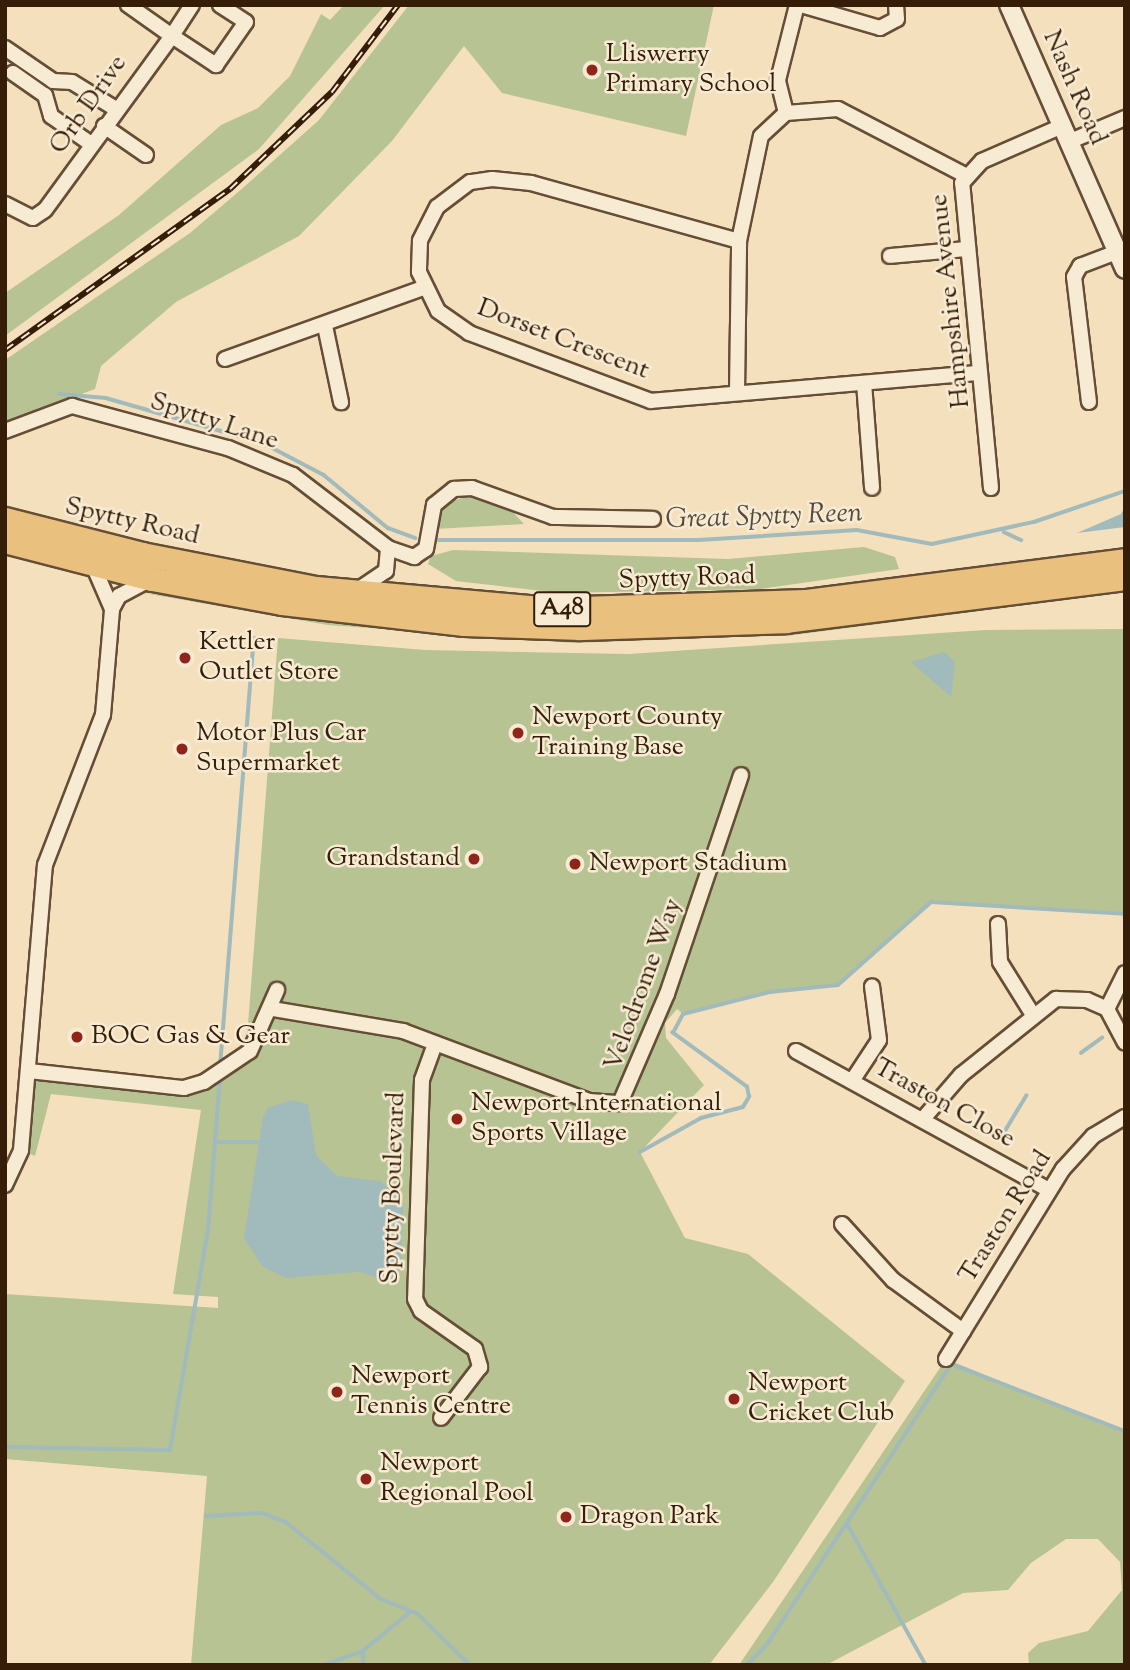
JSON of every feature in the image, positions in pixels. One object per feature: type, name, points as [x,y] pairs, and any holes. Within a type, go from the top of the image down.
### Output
[{"type":"main road","name":"Spytty Road","points":[[5,519],[274,581],[472,605],[716,608],[1125,560]]},
{"type":"main road","name":"Spytty Road","points":[[5,541],[152,579],[334,610],[580,628],[800,620],[1125,578]]},
{"type":"street","points":[[128,5],[216,65],[246,22],[220,5]]},
{"type":"street","name":"Orb Drive","points":[[5,204],[24,216],[39,215],[192,5]]},
{"type":"street","points":[[786,113],[778,80],[799,5],[880,28],[897,19],[896,5]]},
{"type":"street","name":"Nash Road","points":[[1009,5],[1121,260]]},
{"type":"street","points":[[5,48],[29,65],[116,110]]},
{"type":"street","points":[[13,73],[45,95],[51,116],[91,144]]},
{"type":"street","points":[[737,392],[739,241],[751,161],[761,136],[786,113],[838,109],[965,174]]},
{"type":"street","name":"Hampshire Avenue","points":[[991,488],[965,249],[965,174],[982,160],[1125,118]]},
{"type":"street","points":[[104,126],[146,155]]},
{"type":"street","points":[[225,359],[324,326],[423,288],[419,258],[426,225],[453,194],[492,179],[531,183],[739,241]]},
{"type":"street","points":[[890,256],[965,249]]},
{"type":"street","points":[[1089,402],[1074,277],[1080,266],[1121,260]]},
{"type":"street","name":"Dorset Crescent","points":[[423,288],[438,311],[469,333],[633,397],[679,401],[737,392],[979,373]]},
{"type":"street","points":[[324,326],[341,402]]},
{"type":"street","points":[[864,383],[872,488]]},
{"type":"street","name":"Spytty Lane","points":[[5,431],[72,406],[228,448],[293,475],[388,548],[421,554],[434,505],[462,488],[553,517],[653,519]]},
{"type":"street","points":[[274,581],[366,587],[386,571],[388,548]]},
{"type":"street","points":[[93,565],[111,609]]},
{"type":"street","points":[[386,571],[405,587],[472,605]]},
{"type":"street","points":[[5,1185],[21,1150],[45,865],[97,742],[111,609],[119,596],[152,579]]},
{"type":"street","name":"Velodrome Way","points":[[274,1009],[403,1031],[589,1101],[620,1103],[632,1088],[717,858],[741,775]]},
{"type":"street","points":[[998,924],[1000,962],[1033,1015]]},
{"type":"street","points":[[1107,1009],[1125,973]]},
{"type":"street","name":"Traston Close","points":[[852,1081],[879,1040],[872,986]]},
{"type":"street","points":[[29,1071],[194,1085],[250,1051],[274,1009],[276,990]]},
{"type":"street","points":[[922,1120],[961,1075],[1033,1015],[1066,998],[1107,1009],[1125,1043]]},
{"type":"street","name":"Spytty Boulevard","points":[[435,1044],[422,1080],[415,1299],[421,1311],[475,1349],[480,1367],[441,1418]]},
{"type":"street","name":"Traston Close","points":[[796,1051],[1049,1190]]},
{"type":"street","name":"Traston Road","points":[[947,1359],[1049,1190],[1093,1136],[1125,1117]]},
{"type":"street","points":[[842,1224],[893,1280],[963,1331]]},
{"type":"green space","points":[[344,5],[385,5],[259,149],[5,336],[5,293],[119,215],[221,125],[258,108],[290,76],[321,14],[330,20]]},
{"type":"green space","points":[[409,5],[714,5],[686,136],[502,93],[464,46],[392,141],[299,236],[176,302],[101,366],[95,389],[5,422],[5,360],[190,233],[244,187],[319,120]]},
{"type":"green space","points":[[469,495],[510,509],[524,524],[435,529],[444,505]]},
{"type":"green space","points":[[864,547],[895,557],[899,569],[761,589],[560,593],[456,581],[428,564],[431,556],[453,550],[728,559]]},
{"type":"green space","points":[[143,593],[251,605],[310,620],[391,623],[1010,607],[794,635],[574,643],[328,625]]},
{"type":"green space","name":"Newport International Sports Village","points":[[1125,629],[1125,914],[931,902],[838,985],[770,992],[683,1014],[677,1009],[665,1023],[666,1038],[704,1085],[640,1152],[685,1238],[748,1254],[905,1381],[773,1582],[709,1665],[191,1665],[207,1476],[5,1459],[5,1294],[218,1308],[218,1297],[173,1294],[201,1110],[51,1094],[35,1156],[23,1151],[32,1083],[46,1078],[190,1093],[245,1063],[278,638],[425,650],[629,654],[985,630]]},
{"type":"green space","points":[[946,1359],[1125,1432],[1125,1665],[1029,1665],[1028,1653],[1039,1643],[1088,1631],[1122,1590],[1120,1562],[1098,1539],[1066,1539],[1031,1563],[1008,1590],[963,1593],[826,1665],[739,1665]]},
{"type":"water","points":[[1125,507],[1125,527],[1077,533],[1121,514]]},
{"type":"water","points":[[944,652],[955,662],[951,697],[911,662]]},
{"type":"water","points":[[291,1100],[308,1104],[316,1155],[337,1176],[380,1181],[403,1202],[401,1268],[390,1282],[359,1272],[285,1278],[262,1266],[244,1238],[263,1117],[268,1108]]},
{"type":"waterway","name":"Great Spytty Reen","points":[[59,394],[106,398],[263,443],[324,475],[388,528],[415,538]]},
{"type":"waterway","name":"Great Spytty Reen","points":[[439,540],[699,540],[857,530],[932,544],[1034,522],[1125,491]]},
{"type":"waterway","points":[[1004,532],[1021,540]]},
{"type":"waterway","points":[[220,1067],[254,638]]},
{"type":"waterway","points":[[640,1152],[701,1118],[743,1107],[749,1097],[747,1087],[673,1033],[683,1014],[770,992],[838,985],[931,902],[1125,914]]},
{"type":"waterway","points":[[1081,1053],[1102,1038]]},
{"type":"waterway","points":[[215,1142],[220,1078]]},
{"type":"waterway","points":[[1002,1136],[1026,1096]]},
{"type":"waterway","points":[[5,1447],[170,1450],[208,1231],[215,1142],[261,1142]]},
{"type":"waterway","points":[[747,1665],[768,1643],[951,1364],[1125,1431]]},
{"type":"waterway","points":[[206,1516],[262,1513],[286,1522],[381,1599],[418,1614],[470,1665]]},
{"type":"waterway","points":[[847,1523],[926,1665]]},
{"type":"waterway","points":[[363,1665],[363,1651],[410,1612]]},
{"type":"waterway","points":[[324,1665],[363,1651]]},
{"type":"railway","points":[[5,350],[230,189],[332,92],[398,5]]},
{"type":"place","name":"Lliswerry Primary School","points":[[592,70]]},
{"type":"place","name":"Kettler Outlet Store","points":[[185,658]]},
{"type":"place","name":"Newport County Training Base","points":[[518,733]]},
{"type":"place","name":"Motor Plus Car Supermarket","points":[[182,749]]},
{"type":"place","name":"Grandstand","points":[[474,859]]},
{"type":"place","name":"Newport Stadium","points":[[575,864]]},
{"type":"place","name":"BOC Gas & Gear","points":[[77,1037]]},
{"type":"place","name":"Newport International Sports Village","points":[[457,1119]]},
{"type":"place","name":"Newport Tennis Centre","points":[[337,1392]]},
{"type":"place","name":"Newport Cricket Club","points":[[734,1399]]},
{"type":"place","name":"Newport Regional Pool","points":[[366,1479]]},
{"type":"place","name":"Dragon Park","points":[[566,1517]]}]
